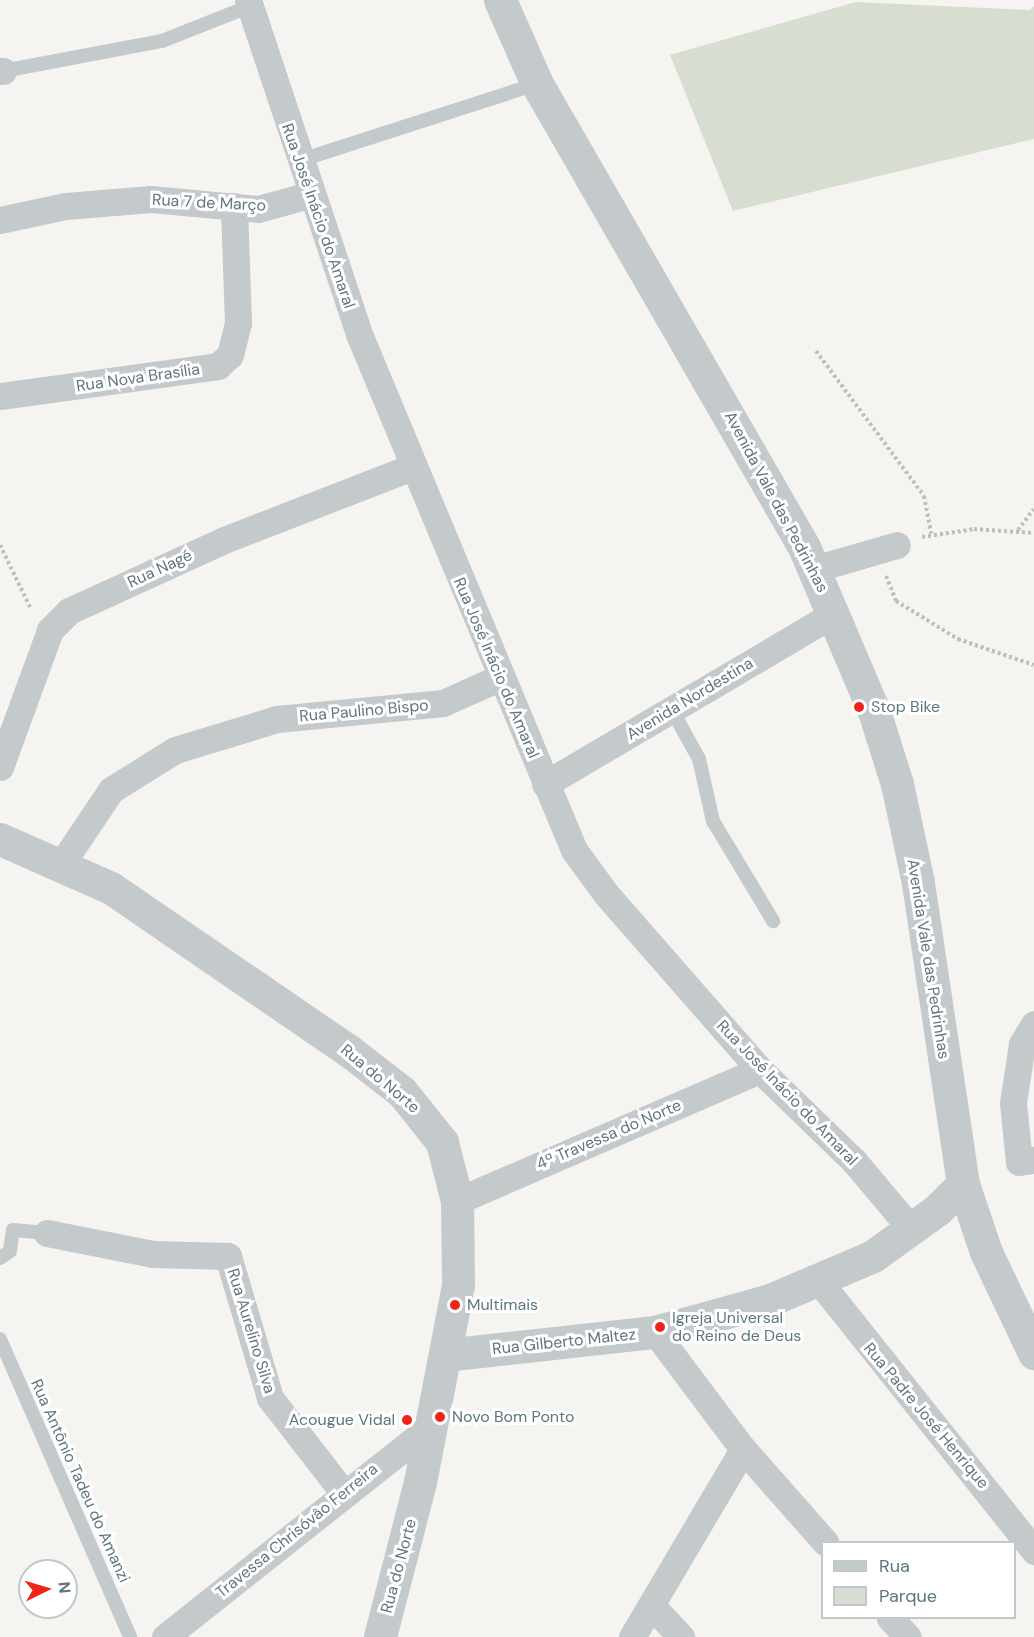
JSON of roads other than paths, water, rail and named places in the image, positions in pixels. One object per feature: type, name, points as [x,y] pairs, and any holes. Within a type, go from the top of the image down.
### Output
[{"type":"street","name":"Avenida Vale das Pedrinhas","points":[[500,0],[537,84],[821,567],[835,613],[897,784],[918,883],[963,1184],[986,1252],[1034,1353]]},
{"type":"street","name":"Rua José Inácio do Amaral","points":[[245,2],[309,195],[412,467],[499,678],[574,850],[606,894],[760,1070],[854,1161],[911,1229]]},
{"type":"street","name":"Rua 7 de Março","points":[[0,220],[66,206],[151,199],[278,207],[309,195]]},
{"type":"street","name":"Rua Nova Brasília","points":[[0,396],[218,366],[230,355],[238,323],[234,206]]},
{"type":"street","name":"Rua Nagé","points":[[0,767],[50,630],[69,611],[154,570],[412,467]]},
{"type":"street","points":[[821,567],[876,551]]},
{"type":"street","name":"Avenida Nordestina","points":[[545,784],[835,613]]},
{"type":"street","name":"Rua Paulino Bispo","points":[[62,862],[111,790],[175,750],[277,719],[443,703],[499,678]]},
{"type":"street","name":"Rua do Norte","points":[[0,839],[62,862],[111,888],[402,1092],[442,1142],[457,1201],[458,1285],[431,1426],[380,1637]]},
{"type":"street","points":[[1026,1161],[1013,1102],[1022,1044],[1034,1024]]},
{"type":"street","name":"4ª Travessa do Norte","points":[[457,1201],[760,1070]]},
{"type":"street","points":[[911,1229],[963,1184]]},
{"type":"street","name":"Rua Gilberto Maltez","points":[[445,1355],[655,1332],[770,1300],[873,1256],[911,1229]]},
{"type":"street","name":"Rua Aurelino Silva","points":[[47,1233],[153,1254],[228,1256],[270,1398],[343,1492]]},
{"type":"street","name":"Rua Padre José Henrique","points":[[818,1280],[1034,1551]]},
{"type":"street","points":[[655,1332],[743,1449],[824,1541]]},
{"type":"street","name":"Travessa Chrisóvâo Ferreira","points":[[165,1637],[343,1492],[431,1426]]},
{"type":"street","points":[[632,1637],[654,1608],[743,1449]]},
{"type":"street","points":[[654,1608],[681,1637]]},
{"type":"street","points":[[893,1619],[908,1637]]},
{"type":"lane","points":[[2,71],[142,47],[245,2]]},
{"type":"lane","points":[[298,161],[537,84]]},
{"type":"lane","points":[[672,710],[699,759],[713,821],[772,921]]},
{"type":"lane","points":[[0,1258],[10,1251],[13,1230],[47,1233]]},
{"type":"lane","name":"Rua Antônio Tadeu do Amanzi","points":[[0,1339],[130,1637]]},
{"type":"place","name":"Stop Bike","points":[[859,707]]},
{"type":"place","name":"Multimais","points":[[455,1305]]},
{"type":"place","name":"Igreja Universal do Reino de Deus","points":[[660,1327]]},
{"type":"place","name":"Novo Bom Ponto","points":[[440,1417]]},
{"type":"place","name":"Acougue Vidal","points":[[407,1420]]}]
